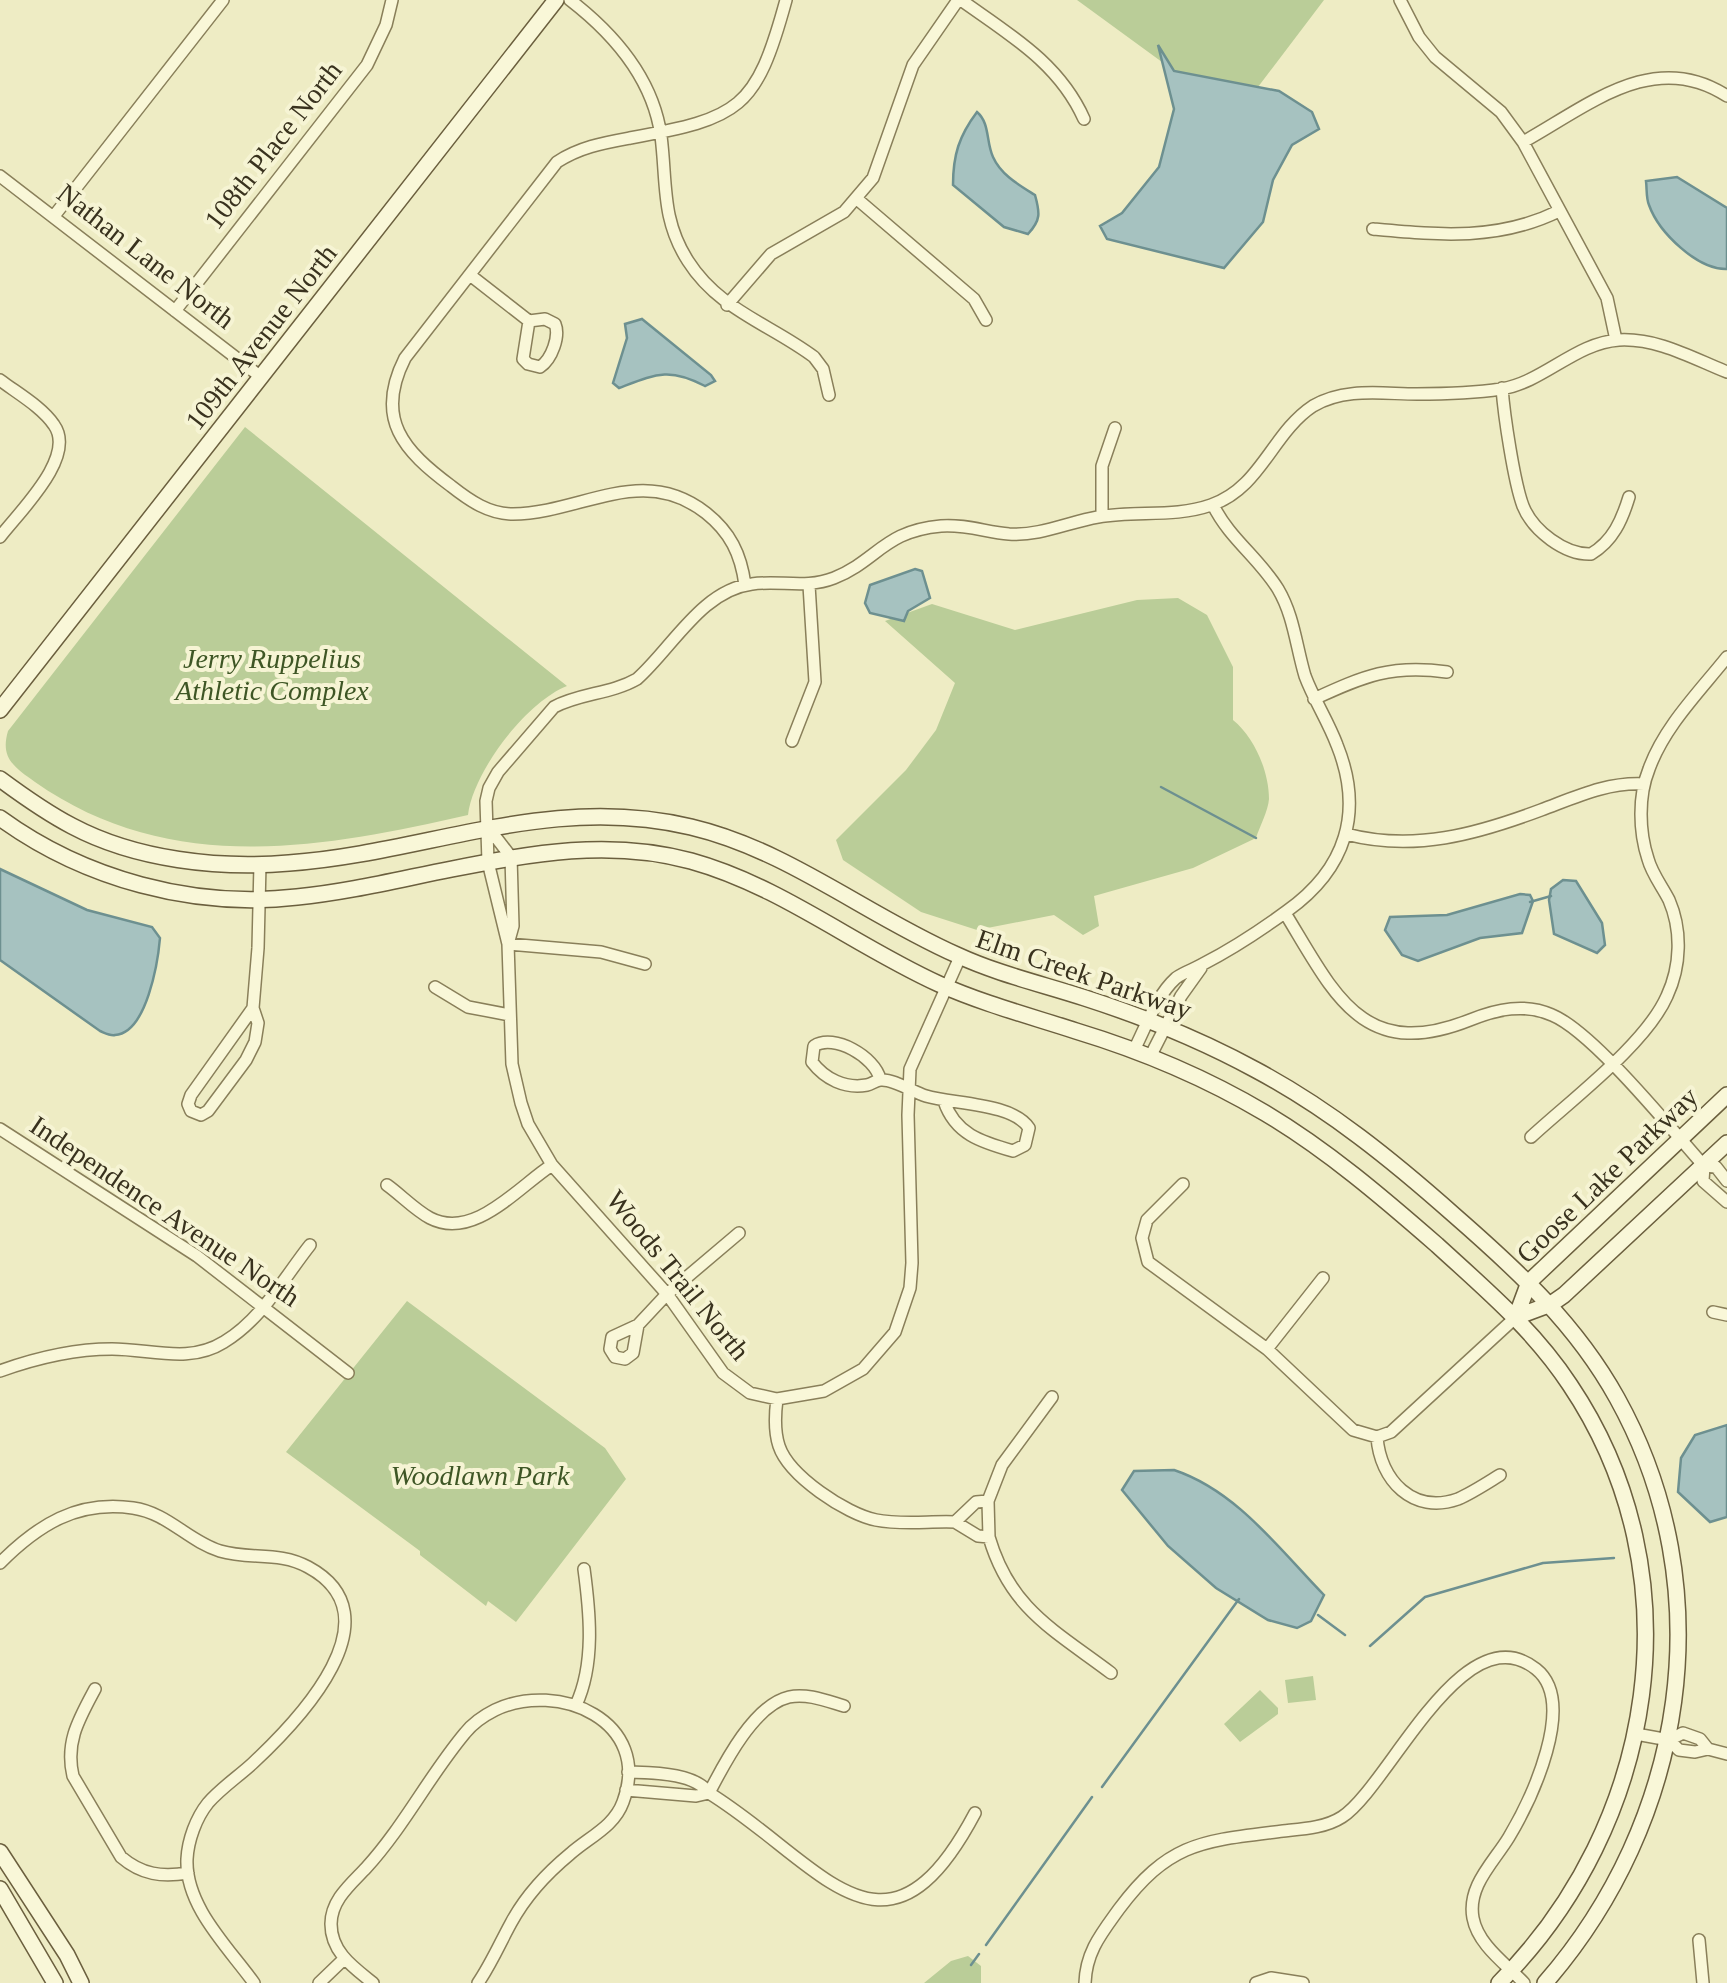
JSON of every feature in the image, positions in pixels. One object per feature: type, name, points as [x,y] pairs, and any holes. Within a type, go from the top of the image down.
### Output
[{"type":"street","points":[[54,216],[223,0]]},
{"type":"street","name":"108th Place North","points":[[175,311],[367,65],[386,25],[392,0]]},
{"type":"street","name":"109th Avenue North","points":[[2,712],[556,0]]},
{"type":"street","points":[[570,0],[600,24],[648,91],[660,132],[663,193],[677,240],[699,276],[728,305],[814,357],[823,369],[829,395]]},
{"type":"street","points":[[786,0],[776,41],[750,92],[718,116],[594,144],[557,162],[405,358],[394,383],[395,424],[412,454],[469,500],[496,512],[528,512],[642,489],[674,494],[702,509],[730,536],[744,585],[809,585],[849,570],[881,546],[910,532],[964,526],[1009,534],[1034,533],[1102,516],[1182,513],[1213,504],[1248,482],[1301,417],[1332,398],[1369,392],[1418,394],[1502,388],[1542,375],[1580,352],[1616,340],[1638,340],[1666,347],[1727,372]]},
{"type":"street","points":[[728,305],[771,254],[829,222],[857,199],[882,159],[913,65],[959,0],[1052,67],[1084,119]]},
{"type":"street","points":[[1400,0],[1435,58],[1501,112],[1523,142],[1607,298],[1616,340]]},
{"type":"street","points":[[1523,142],[1644,78],[1682,77],[1702,82],[1727,96]]},
{"type":"street","name":"Nathan Lane North","points":[[0,176],[261,377]]},
{"type":"street","points":[[857,199],[974,299],[986,320]]},
{"type":"street","points":[[1373,228],[1477,235],[1536,222],[1559,211]]},
{"type":"street","points":[[470,275],[529,321]]},
{"type":"street","points":[[0,380],[54,424],[61,444],[59,456],[0,537]]},
{"type":"street","points":[[1502,388],[1524,507],[1544,533],[1566,550],[1591,554],[1610,538],[1628,497]]},
{"type":"street","points":[[1102,516],[1100,483],[1107,445],[1115,428]]},
{"type":"street","points":[[1134,1050],[1203,965],[1309,895],[1338,858],[1346,834],[1350,786],[1336,741],[1304,672],[1291,617],[1266,571],[1234,539],[1213,504]]},
{"type":"street","name":"Woods Trail North","points":[[744,585],[715,598],[638,679],[554,708],[488,788],[488,862],[508,944],[512,1064],[528,1124],[552,1165],[667,1294],[723,1373],[750,1392],[777,1399]]},
{"type":"street","points":[[792,742],[815,682],[809,585]]},
{"type":"street","points":[[1530,1137],[1652,1022],[1666,998],[1678,956],[1675,917],[1648,860],[1643,839],[1644,784],[1666,735],[1727,658]]},
{"type":"street","points":[[1314,699],[1371,674],[1395,669],[1447,672]]},
{"type":"street","name":"Elm Creek Parkway","points":[[0,780],[70,825],[104,839],[182,859],[260,864],[300,862],[487,826],[556,818],[649,820],[710,832],[808,873],[905,931],[960,957],[1157,1023],[1258,1071],[1356,1132],[1530,1282],[1550,1304],[1618,1398],[1661,1502],[1677,1596],[1679,1649],[1668,1740],[1655,1792],[1627,1863],[1590,1928],[1545,1983]]},
{"type":"street","points":[[1346,834],[1398,843],[1454,837],[1491,829],[1610,784],[1644,784]]},
{"type":"street","name":"Elm Creek Parkway","points":[[0,818],[54,852],[96,871],[182,894],[296,898],[511,858],[594,849],[641,852],[709,866],[767,888],[895,964],[945,986],[1017,1014],[1134,1050],[1221,1088],[1314,1145],[1399,1212],[1516,1317],[1577,1396],[1609,1457],[1626,1504],[1643,1588],[1646,1639],[1636,1734],[1620,1794],[1582,1876],[1550,1925],[1499,1983]]},
{"type":"street","points":[[487,826],[511,858]]},
{"type":"street","name":"Woods Trail North","points":[[508,944],[513,926],[511,858]]},
{"type":"street","points":[[252,1008],[191,1096],[188,1104],[192,1112],[201,1114],[208,1110],[255,1042],[258,1023],[252,1008],[260,864]]},
{"type":"street","points":[[1285,913],[1346,1006],[1374,1026],[1409,1035],[1427,1034],[1497,1010],[1535,1010],[1570,1025],[1704,1166],[1716,1167],[1727,1181]]},
{"type":"street","points":[[508,944],[601,952],[645,964]]},
{"type":"street","points":[[960,957],[910,1070],[912,1263],[904,1312],[880,1352],[864,1369],[824,1392],[777,1399],[776,1430],[784,1456],[794,1471],[841,1506],[881,1521],[955,1522],[978,1536],[989,1537]]},
{"type":"street","points":[[435,987],[468,1007],[510,1015]]},
{"type":"street","points":[[1150,1057],[1157,1023]]},
{"type":"street","points":[[832,1040],[878,1071],[880,1079],[874,1084],[856,1086],[834,1082],[812,1062],[814,1046],[832,1040]]},
{"type":"street","points":[[880,1079],[944,1100],[1020,1118],[1029,1128],[1025,1145],[1013,1151],[962,1131],[949,1115],[944,1100]]},
{"type":"street","name":"Goose Lake Parkway","points":[[1516,1317],[1530,1282],[1727,1094]]},
{"type":"street","name":"Independence Avenue North","points":[[0,1130],[197,1256],[348,1373]]},
{"type":"street","name":"Goose Lake Parkway","points":[[1516,1317],[1550,1304],[1727,1142]]},
{"type":"street","points":[[387,1185],[432,1219],[456,1224],[476,1219],[552,1165]]},
{"type":"street","points":[[1704,1166],[1703,1180],[1727,1202]]},
{"type":"street","points":[[1183,1184],[1147,1220],[1142,1238],[1148,1262],[1267,1349],[1345,1424],[1363,1435],[1378,1437],[1403,1422],[1516,1317]]},
{"type":"street","points":[[638,1325],[667,1294],[739,1232]]},
{"type":"street","points":[[0,1371],[82,1350],[176,1355],[204,1352],[238,1332],[264,1306],[310,1245]]},
{"type":"street","points":[[1267,1349],[1323,1278]]},
{"type":"street","points":[[1713,1312],[1727,1315]]},
{"type":"street","points":[[1052,1398],[1002,1465],[988,1501],[989,1537],[1003,1576],[1016,1596],[1111,1673]]},
{"type":"street","points":[[1378,1437],[1381,1462],[1388,1477],[1399,1489],[1423,1502],[1460,1498],[1500,1475]]},
{"type":"street","points":[[955,1522],[976,1502],[988,1501]]},
{"type":"street","points":[[0,1563],[36,1529],[56,1518],[102,1506],[126,1507],[147,1510],[170,1520],[220,1551],[290,1559],[312,1569],[339,1597],[348,1629],[338,1657],[286,1729],[208,1804],[190,1840],[190,1884],[207,1918],[254,1983]]},
{"type":"street","points":[[576,1705],[586,1681],[588,1662],[584,1568]]},
{"type":"street","points":[[1085,1983],[1088,1955],[1095,1942],[1133,1891],[1162,1862],[1200,1843],[1312,1828],[1343,1817],[1447,1690],[1478,1666],[1509,1658],[1534,1668],[1544,1678],[1555,1702],[1544,1758],[1528,1798],[1472,1901],[1478,1933],[1524,1983]]},
{"type":"street","points":[[95,1690],[72,1732],[73,1776],[121,1858],[156,1875],[188,1873]]},
{"type":"street","points":[[626,1790],[696,1796],[708,1793],[748,1730],[775,1703],[798,1696],[844,1706]]},
{"type":"street","points":[[373,1983],[344,1959],[332,1934],[334,1907],[419,1802],[466,1731],[485,1715],[520,1702],[539,1700],[576,1705],[603,1720],[617,1734],[628,1758],[626,1790],[617,1815],[607,1826],[572,1851],[531,1894],[478,1983]]},
{"type":"street","points":[[1636,1734],[1668,1740],[1679,1750],[1695,1752],[1708,1748],[1727,1754]]},
{"type":"street","points":[[628,1772],[676,1777],[703,1785],[708,1793],[749,1822],[826,1895]]},
{"type":"street","points":[[932,1893],[961,1846],[975,1813]]},
{"type":"street","points":[[0,1852],[38,1907],[81,1983]]},
{"type":"street","points":[[0,1889],[54,1983]]},
{"type":"street","points":[[1699,1940],[1703,1983]]},
{"type":"street","points":[[319,1983],[344,1959]]},
{"type":"street","points":[[350,1983],[360,1973]]},
{"type":"street","points":[[1256,1983],[1271,1978],[1302,1983]]},
{"type":"green space","points":[[1077,0],[1324,0],[1236,116]]},
{"type":"green space","name":"Jerry Ruppelius Athletic Complex","points":[[245,427],[567,686],[535,707],[504,740],[480,779],[468,815],[301,844],[192,843],[138,832],[86,812],[21,772],[7,755],[8,731]]},
{"type":"green space","points":[[1178,598],[1207,615],[1233,667],[1233,720],[1254,745],[1268,788],[1268,804],[1256,838],[1193,868],[1094,896],[1099,926],[1083,935],[1054,915],[977,930],[921,912],[843,860],[836,840],[906,770],[936,730],[955,683],[885,621],[932,604],[1015,630],[1137,600]]},
{"type":"green space","name":"Woodlawn Park","points":[[407,1301],[605,1448],[626,1479],[516,1622],[488,1601],[486,1606],[420,1555],[420,1551],[286,1452]]},
{"type":"green space","points":[[1313,1676],[1316,1700],[1288,1703],[1285,1680]]},
{"type":"green space","points":[[1260,1690],[1278,1708],[1278,1714],[1240,1742],[1224,1724]]},
{"type":"green space","points":[[968,1956],[981,1966],[981,1983],[924,1983],[951,1961]]},
{"type":"water","points":[[1158,45],[1174,71],[1279,91],[1312,112],[1319,129],[1292,145],[1273,180],[1263,222],[1224,268],[1107,239],[1100,226],[1122,213],[1159,167],[1174,109]]},
{"type":"water","points":[[977,112],[984,122],[996,163],[1035,195],[1038,216],[1028,234],[1004,227],[953,185],[958,146]]},
{"type":"water","points":[[1677,177],[1727,208],[1727,269],[1692,257],[1670,238],[1654,216],[1646,181]]},
{"type":"water","points":[[642,319],[715,381],[705,386],[682,376],[662,375],[619,388],[613,383],[627,338],[625,324]]},
{"type":"water","points":[[915,569],[922,571],[930,598],[908,611],[904,621],[870,613],[865,603],[870,585]]},
{"type":"water","points":[[0,869],[87,910],[152,927],[160,938],[149,994],[126,1031],[113,1035],[100,1031],[0,960]]},
{"type":"water","points":[[1563,880],[1576,881],[1602,923],[1605,945],[1597,953],[1554,934],[1549,900],[1551,889]]},
{"type":"water","points":[[1520,894],[1530,895],[1533,901],[1522,933],[1480,938],[1418,961],[1402,955],[1385,930],[1390,917],[1447,915]]},
{"type":"water","points":[[1727,1425],[1727,1517],[1710,1522],[1678,1492],[1681,1458],[1695,1435]]},
{"type":"water","points":[[1174,1470],[1218,1492],[1237,1507],[1324,1595],[1311,1621],[1297,1628],[1268,1620],[1216,1588],[1168,1546],[1122,1490],[1134,1471]]},
{"type":"waterway","points":[[1161,787],[1256,838]]},
{"type":"waterway","points":[[1530,902],[1551,896]]},
{"type":"waterway","points":[[1370,1646],[1425,1597],[1543,1563],[1614,1558]]},
{"type":"waterway","points":[[1102,1787],[1239,1599]]},
{"type":"waterway","points":[[1318,1615],[1345,1635]]},
{"type":"waterway","points":[[986,1945],[1092,1797]]},
{"type":"waterway","points":[[971,1965],[979,1954]]}]
